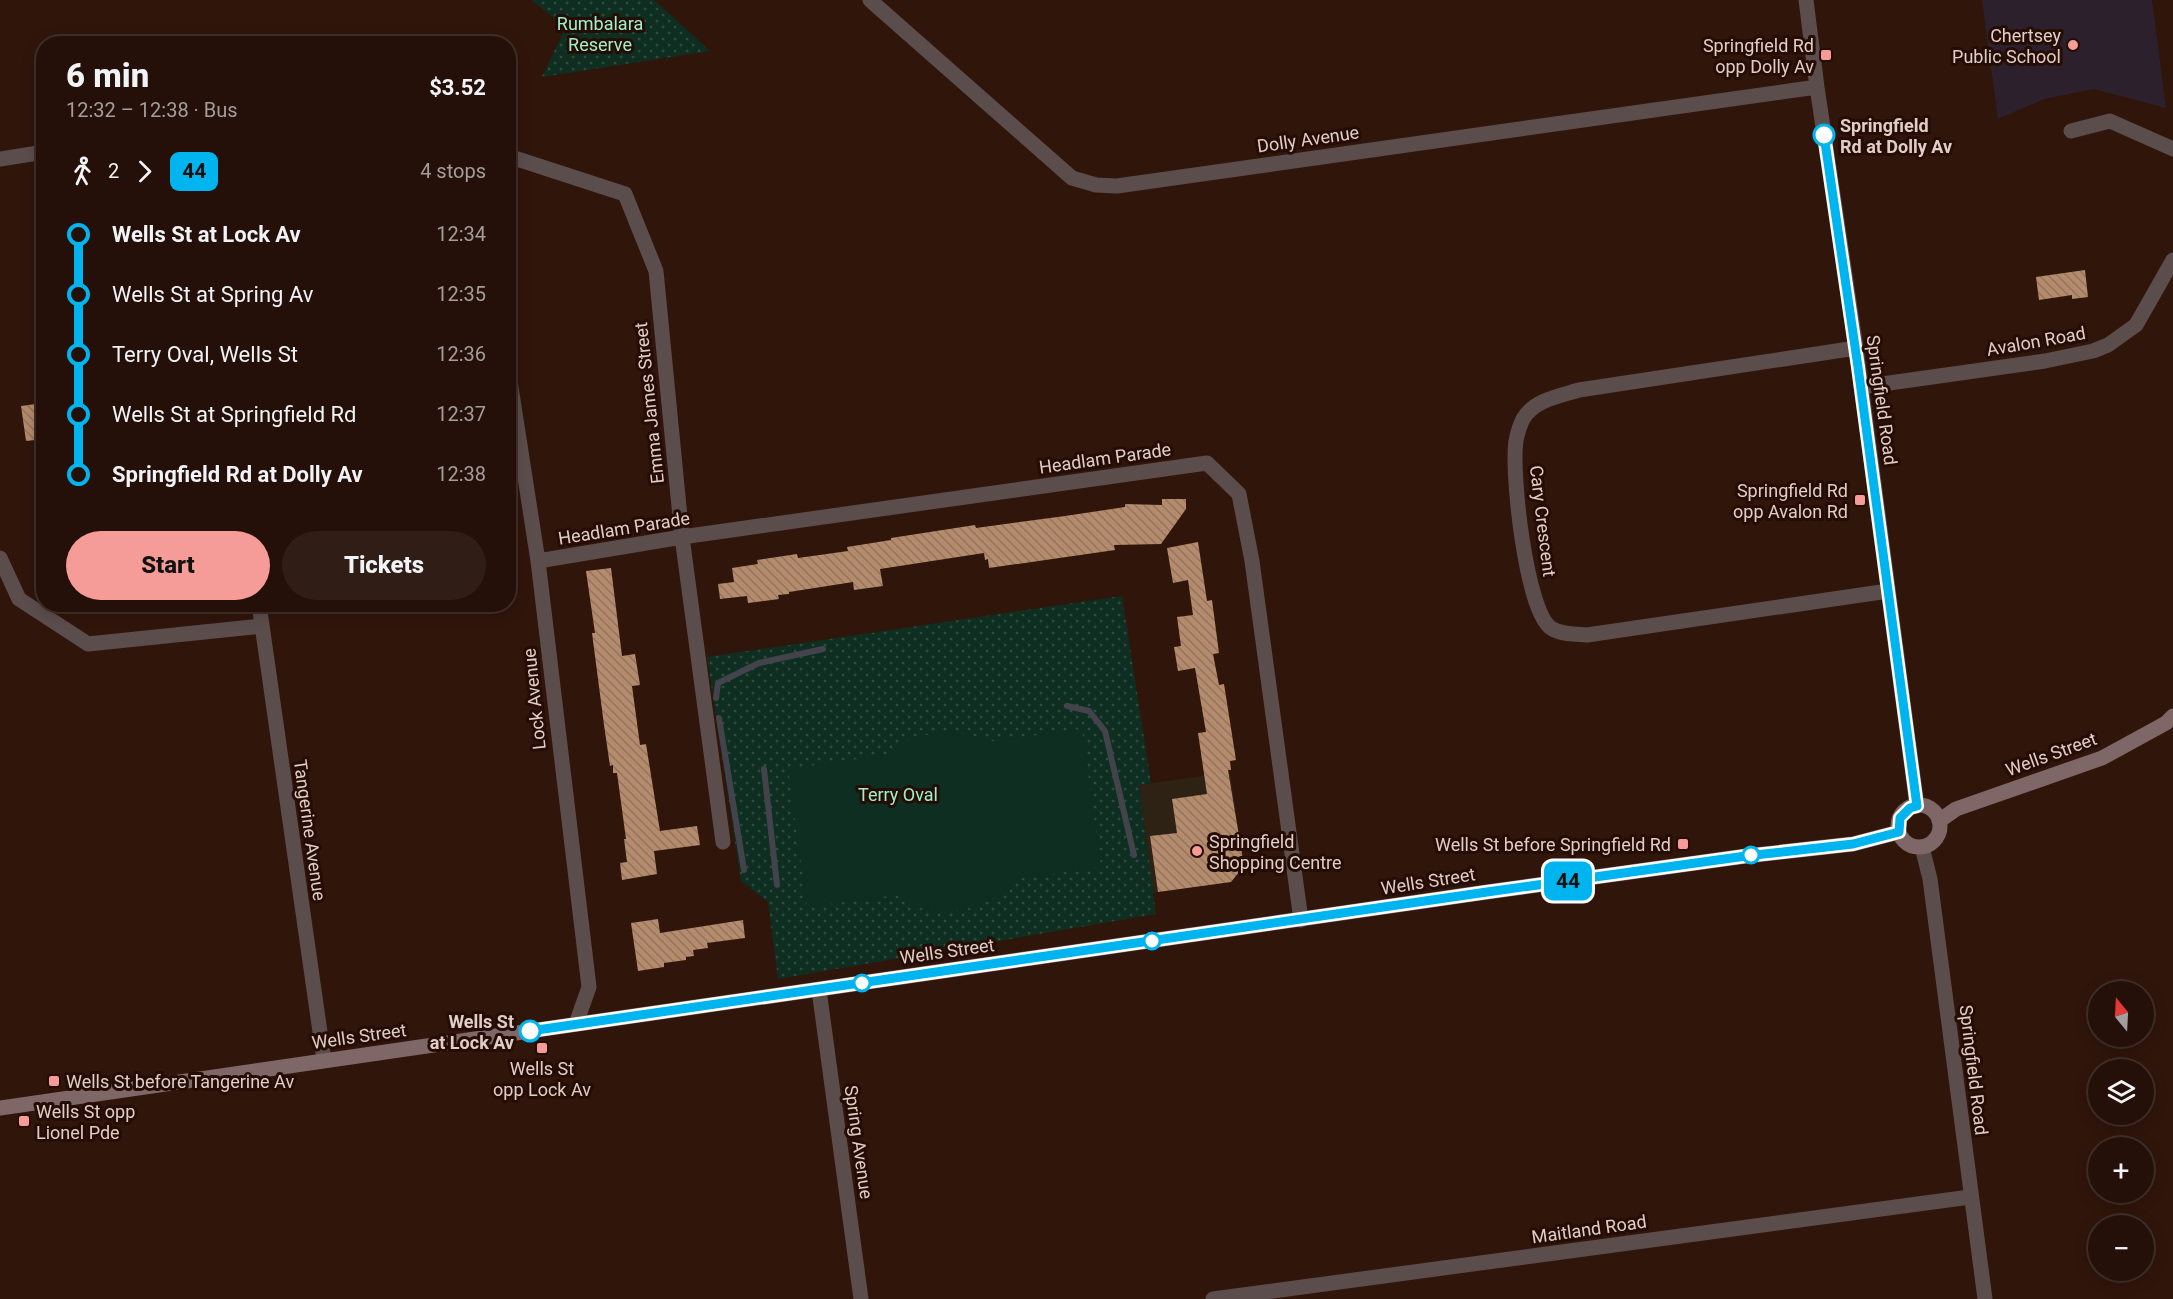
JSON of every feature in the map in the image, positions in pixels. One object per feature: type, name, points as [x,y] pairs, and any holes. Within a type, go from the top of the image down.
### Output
[{"type":"street","name":"Springfield Road","points":[[1806,0],[1816,87],[1856,348],[1917,806]]},
{"type":"street","name":"Dolly Avenue","points":[[875,2],[1072,178],[1096,185],[1117,186],[1816,87]]},
{"type":"street","points":[[2071,131],[2110,121],[2173,149]]},
{"type":"street","points":[[0,159],[36,153]]},
{"type":"street","name":"Emma James Street","points":[[516,159],[625,194],[656,271],[682,537],[723,842]]},
{"type":"street","name":"Avalon Road","points":[[1861,387],[2045,361],[2093,351],[2108,345],[2136,325],[2173,260]]},
{"type":"street","name":"Cary Crescent","points":[[1856,348],[1579,390],[1544,400],[1523,419],[1516,441],[1516,474],[1525,563],[1540,616],[1551,628],[1567,634],[1587,635],[1888,591]]},
{"type":"street","name":"Lock Avenue","points":[[516,419],[538,561],[589,987],[576,1024]]},
{"type":"street","name":"Headlam Parade","points":[[538,561],[682,537],[1207,463],[1239,494],[1252,561],[1301,920]]},
{"type":"street","points":[[0,558],[19,599],[36,610]]},
{"type":"street","points":[[39,612],[88,644],[262,626]]},
{"type":"street","name":"Tangerine Avenue","points":[[260,612],[324,1060]]},
{"type":"street","name":"Wells Street","points":[[1939,821],[1956,809],[2102,758],[2171,723]]},
{"type":"street","points":[[1917,806],[1933,811],[1940,828],[1934,840],[1922,847],[1906,842],[1899,832],[1900,818],[1910,808],[1917,806]]},
{"type":"street","name":"Wells Street","points":[[0,1108],[1711,861],[1853,844],[1899,832]]},
{"type":"street","name":"Springfield Road","points":[[1922,847],[1930,879],[1985,1299]]},
{"type":"street","name":"Spring Avenue","points":[[819,990],[861,1299]]},
{"type":"street","name":"Maitland Road","points":[[1213,1299],[1970,1197]]},
{"type":"shaded area","name":"Chertsey Public School","points":[[1982,0],[2152,0],[2166,108],[2094,89],[2044,99],[1998,119]]},
{"type":"shaded area","name":"Springfield Shopping Centre","points":[[1230,772],[1244,866],[1231,882],[1153,893],[1139,785]]},
{"type":"green space","name":"Rumbalara Reserve","points":[[531,0],[654,0],[710,51],[542,77],[566,27]]},
{"type":"green space","name":"Terry Oval","points":[[1122,596],[1151,783],[1139,785],[1156,914],[778,979],[768,902],[741,881],[707,657]]},
{"type":"green space","points":[[1082,729],[1101,867],[1016,879],[998,896],[971,908],[941,912],[912,905],[896,895],[807,907],[788,769],[886,755],[912,738],[942,732],[971,735],[987,742]]},
{"type":"building","points":[[2085,270],[2088,297],[2072,299],[2072,295],[2039,300],[2036,277]]},
{"type":"building","points":[[36,404],[36,440],[26,441],[21,406]]},
{"type":"building","points":[[1162,499],[1186,499],[1186,509],[1161,544],[1114,545],[1115,550],[989,568],[988,559],[985,560],[984,553],[880,569],[883,586],[854,590],[853,582],[789,592],[789,594],[778,595],[779,599],[748,603],[747,596],[720,599],[718,584],[734,582],[732,568],[758,564],[757,560],[797,554],[798,558],[848,551],[847,547],[891,540],[891,538],[975,525],[976,528],[1065,516],[1125,507],[1125,504],[1162,505]]},
{"type":"building","points":[[1198,542],[1207,601],[1212,600],[1219,653],[1213,654],[1219,685],[1224,684],[1236,760],[1230,761],[1231,770],[1228,770],[1244,866],[1231,882],[1158,892],[1150,836],[1177,833],[1172,799],[1207,794],[1198,733],[1206,732],[1195,668],[1178,671],[1174,647],[1181,646],[1177,617],[1193,615],[1188,580],[1173,583],[1167,548]]},
{"type":"building","points":[[611,568],[622,656],[635,654],[640,685],[632,686],[640,745],[646,744],[660,831],[697,826],[700,845],[654,851],[657,874],[622,880],[620,863],[627,862],[624,839],[626,839],[617,773],[613,773],[613,765],[610,766],[586,571]]},
{"type":"building","points":[[658,919],[660,933],[743,920],[745,938],[707,943],[708,948],[693,950],[694,956],[686,957],[686,960],[664,963],[664,967],[638,971],[631,923]]},
{"type":"waterway","points":[[716,698],[718,683],[759,663],[823,649]]},
{"type":"waterway","points":[[1067,706],[1089,711],[1105,731],[1134,855]]},
{"type":"waterway","points":[[719,718],[744,870]]},
{"type":"waterway","points":[[764,769],[777,885]]},
{"type":"bus line","name":"44","points":[[530,1031],[1487,892],[1746,856],[1853,844],[1899,832],[1898,825],[1904,812],[1917,806],[1858,367],[1824,135]]},
{"type":"place","name":"Chertsey Public School","points":[[2073,45]]},
{"type":"place","name":"Springfield Rd opp Dolly Av","points":[[1826,55]]},
{"type":"place","name":"Springfield Rd at Dolly Av","points":[[1824,135]]},
{"type":"place","name":"Springfield Rd opp Avalon Rd","points":[[1860,500]]},
{"type":"place","name":"Wells St before Springfield Rd","points":[[1683,844]]},
{"type":"place","name":"Springfield Shopping Centre","points":[[1197,851]]},
{"type":"place","name":"Wells St at Lock Av","points":[[530,1031]]},
{"type":"place","name":"Wells St opp Lock Av","points":[[542,1048]]},
{"type":"place","name":"Wells St before Tangerine Av","points":[[54,1081]]},
{"type":"place","name":"Wells St opp Lionel Pde","points":[[24,1121]]}]
